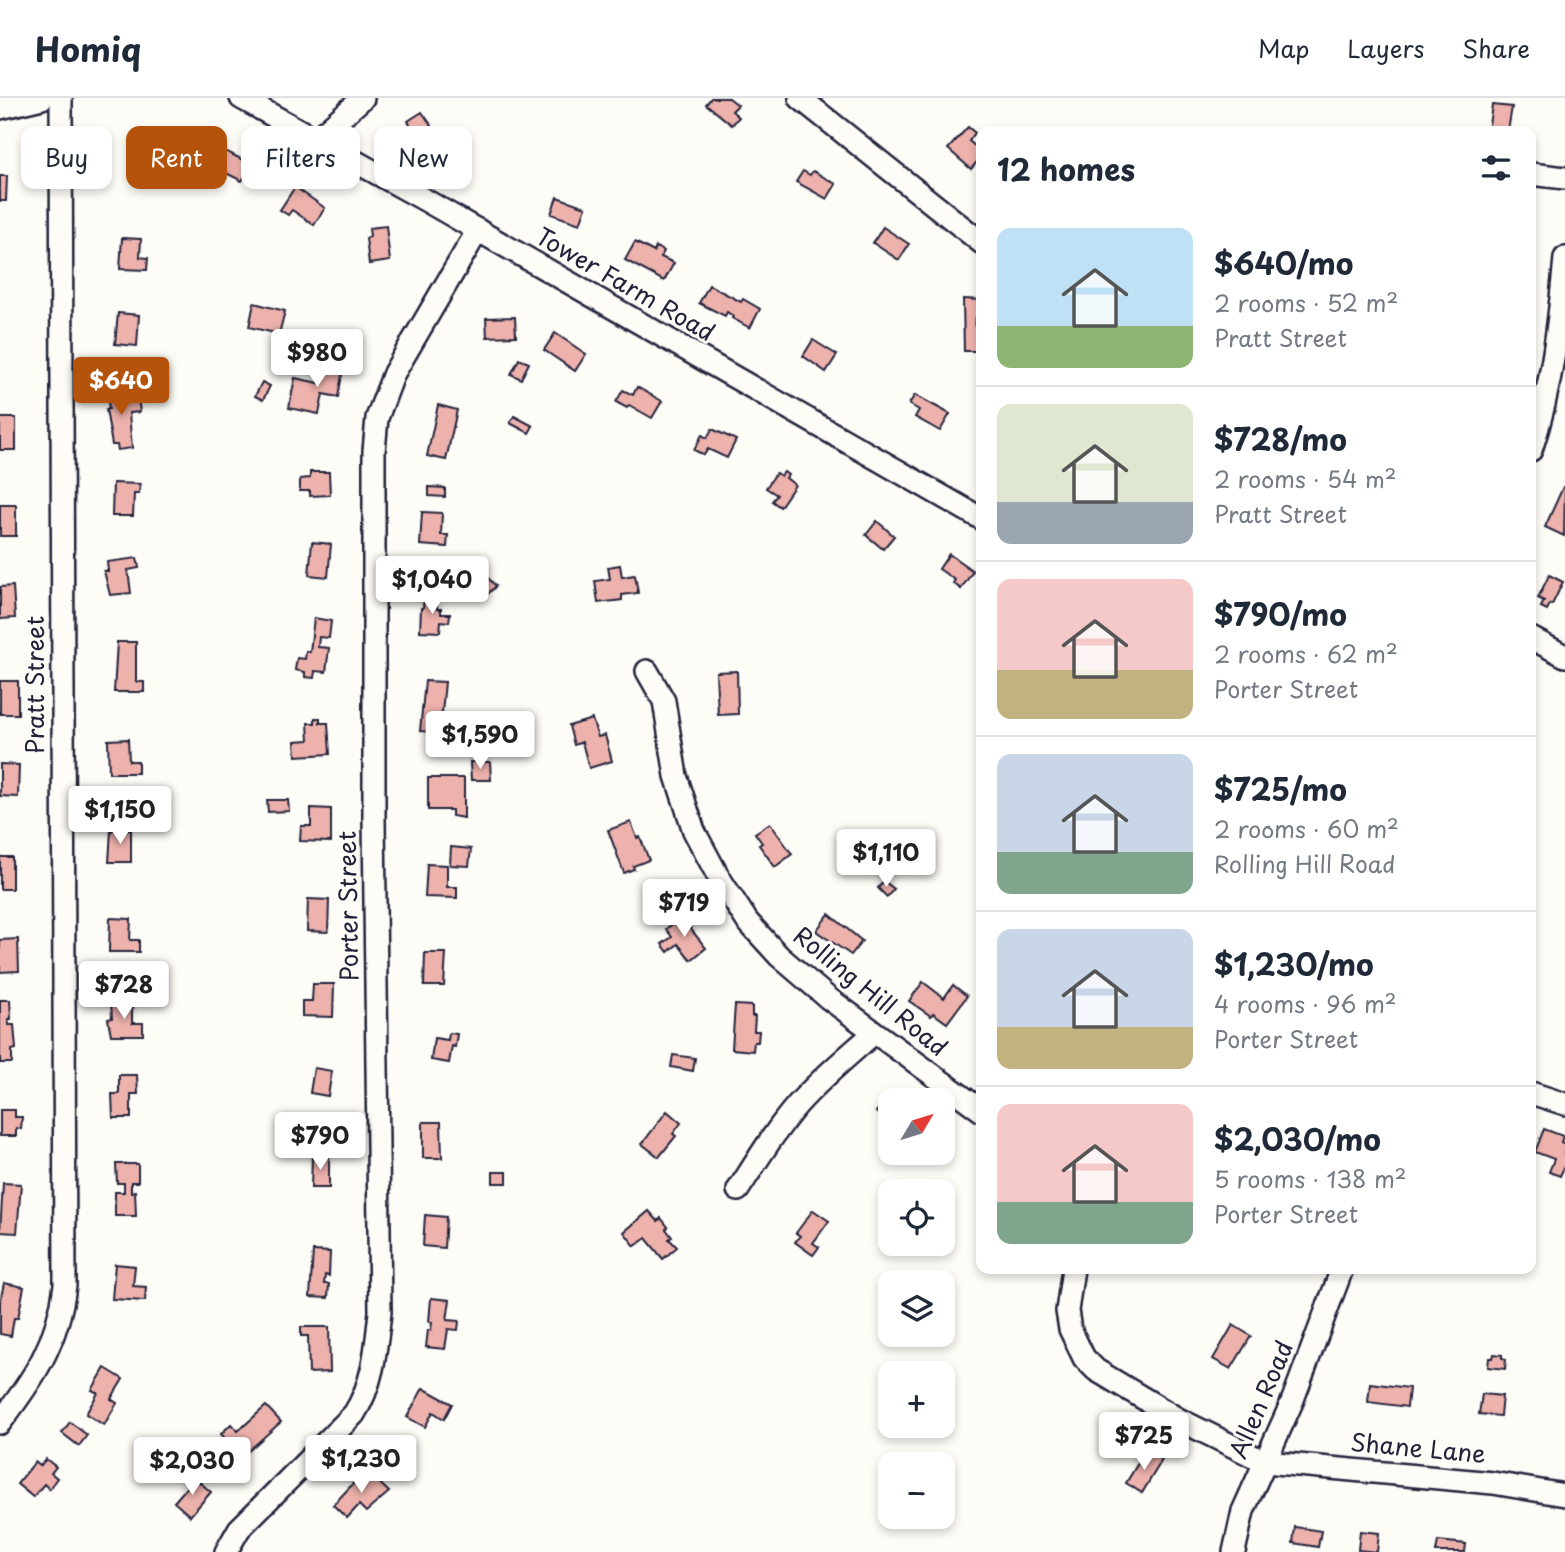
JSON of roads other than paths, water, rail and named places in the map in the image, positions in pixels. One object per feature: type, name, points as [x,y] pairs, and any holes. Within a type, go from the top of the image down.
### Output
[{"type":"street","points":[[0,108],[41,98]]},
{"type":"street","name":"Pratt Street","points":[[0,1423],[37,1372],[62,1309],[65,1285],[61,98]]},
{"type":"street","name":"Tower Farm Road","points":[[241,98],[292,126]]},
{"type":"street","points":[[331,126],[363,98]]},
{"type":"street","points":[[800,98],[976,238]]},
{"type":"street","name":"Tower Farm Road","points":[[360,164],[976,516]]},
{"type":"street","points":[[1536,175],[1565,178]]},
{"type":"street","name":"Porter Street","points":[[226,1552],[239,1529],[354,1414],[364,1398],[376,1350],[380,1312],[374,819],[376,429],[384,397],[394,373],[478,230]]},
{"type":"street","points":[[1536,432],[1560,352],[1565,258]]},
{"type":"street","points":[[1536,641],[1565,656]]},
{"type":"street","name":"Rolling Hill Road","points":[[647,671],[664,701],[676,776],[694,831],[718,876],[747,921],[779,956],[828,999],[976,1107]]},
{"type":"street","points":[[738,1190],[764,1149],[797,1106],[834,1068],[874,1033]]},
{"type":"street","points":[[1536,1095],[1565,1104]]},
{"type":"street","points":[[1072,1274],[1066,1311],[1070,1329],[1084,1358],[1096,1370],[1178,1419],[1265,1462]]},
{"type":"street","name":"Allen Road","points":[[1234,1552],[1243,1511],[1292,1402],[1340,1274]]},
{"type":"street","name":"Shane Lane","points":[[1265,1462],[1493,1483],[1565,1495]]}]
